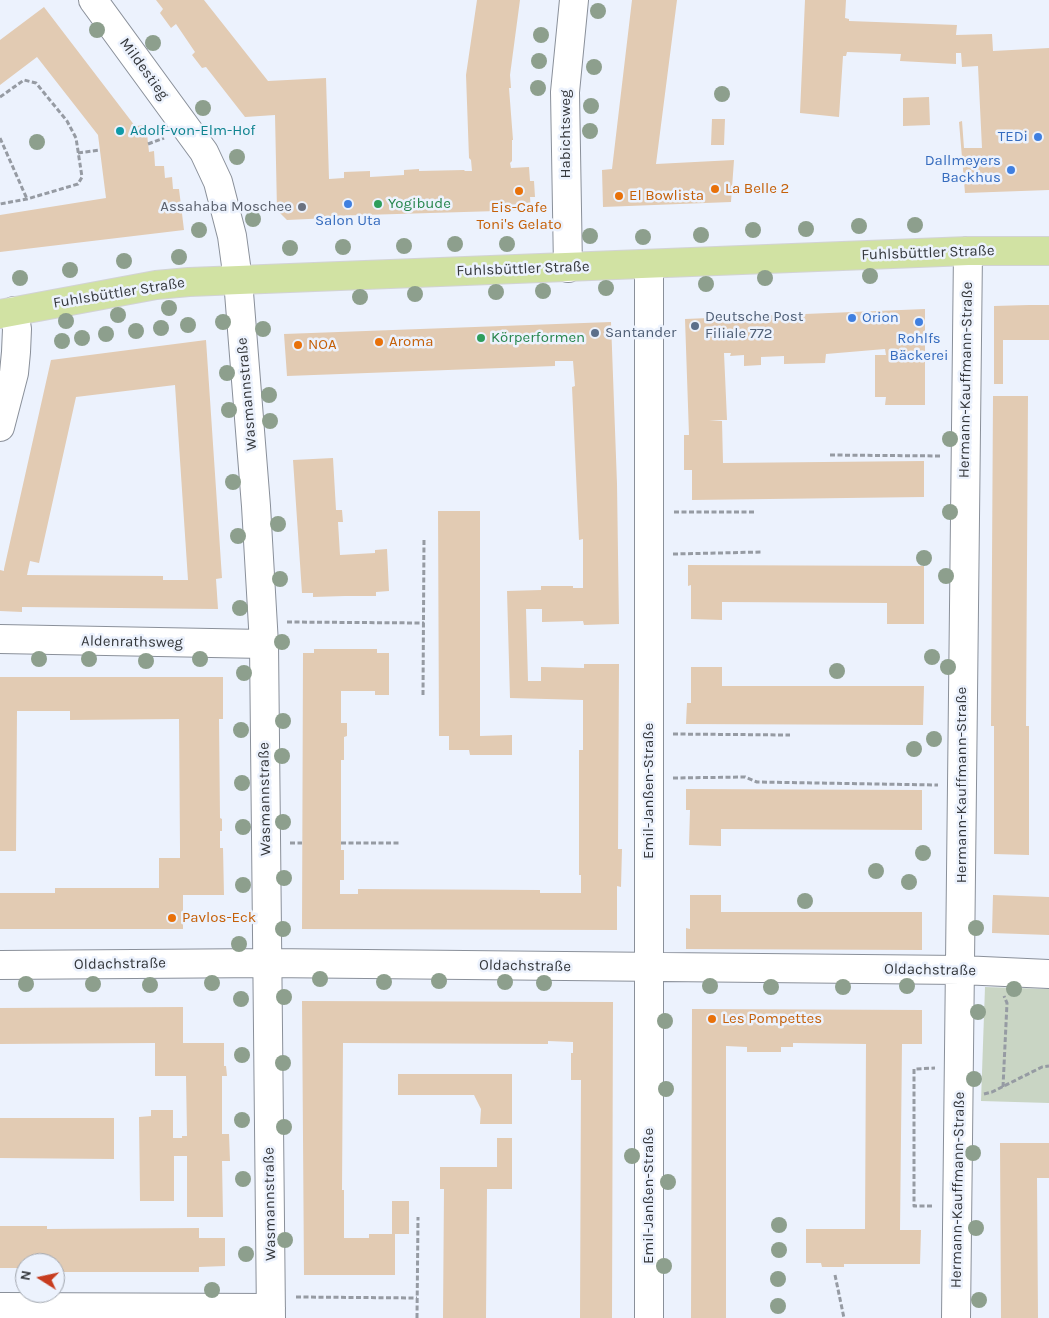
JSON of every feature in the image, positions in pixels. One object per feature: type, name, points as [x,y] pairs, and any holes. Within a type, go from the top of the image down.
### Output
[{"type":"main road","name":"Fuhlsbüttler Straße","points":[[7,312],[156,285],[238,280],[968,251],[1049,250]]},
{"type":"street","name":"Mildestieg","points":[[93,0],[204,152],[218,182],[232,236],[238,280]]},
{"type":"street","name":"Habichtsweg","points":[[568,268],[565,92],[574,0]]},
{"type":"street","name":"Hermann-Kauffmann-Straße","points":[[956,1318],[968,251]]},
{"type":"street","name":"Emil-Janßen-Straße","points":[[649,264],[649,1318]]},
{"type":"street","name":"Wasmannstraße","points":[[238,280],[256,506],[263,633],[271,1308]]},
{"type":"street","points":[[0,427],[15,366],[17,330],[7,312]]},
{"type":"street","name":"Aldenrathsweg","points":[[0,639],[263,633]]},
{"type":"street","name":"Oldachstraße","points":[[0,965],[267,963],[961,970],[1049,974]]},
{"type":"street","points":[[0,1307],[271,1308]]},
{"type":"path","points":[[0,97],[24,80],[36,83],[67,121],[76,138],[82,177],[78,184],[26,199],[0,204]]},
{"type":"path","points":[[0,138],[26,199]]},
{"type":"path","points":[[78,153],[100,150]]},
{"type":"path","points":[[830,455],[965,456]]},
{"type":"path","points":[[649,512],[756,512]]},
{"type":"path","points":[[424,538],[424,695]]},
{"type":"path","points":[[649,554],[762,552]]},
{"type":"path","points":[[263,633],[424,623]]},
{"type":"path","points":[[649,733],[790,735]]},
{"type":"path","points":[[649,778],[745,777],[757,782],[961,786]]},
{"type":"path","points":[[341,843],[400,843]]},
{"type":"path","points":[[1003,1087],[1007,1003]]},
{"type":"path","points":[[959,1099],[992,1092],[1042,1067],[1049,1066]]},
{"type":"path","points":[[958,1206],[914,1206],[914,1068],[959,1067]]},
{"type":"path","points":[[417,1318],[418,1217]]},
{"type":"path","points":[[835,1275],[844,1318]]},
{"type":"path","points":[[271,1308],[417,1298]]},
{"type":"green space","points":[[985,987],[1049,989],[1049,1103],[981,1101]]},
{"type":"building","points":[[156,0],[204,0],[268,81],[326,78],[329,179],[344,178],[344,172],[370,171],[370,177],[404,175],[404,170],[419,169],[419,171],[472,171],[469,158],[466,75],[477,0],[520,0],[510,75],[511,88],[509,88],[513,140],[512,161],[510,163],[511,168],[529,167],[530,181],[534,181],[535,197],[530,197],[531,210],[330,216],[330,218],[287,220],[277,210],[275,115],[245,117],[206,67],[202,68],[192,55],[195,52],[176,24],[171,28],[160,13],[163,9]]},
{"type":"building","points":[[632,0],[677,0],[656,164],[734,160],[731,202],[603,207],[602,170],[612,169]]},
{"type":"building","points":[[805,0],[846,0],[845,18],[849,19],[849,21],[957,25],[956,35],[992,34],[993,51],[1049,48],[1049,190],[965,193],[959,122],[962,121],[964,148],[982,148],[978,66],[962,67],[961,53],[956,53],[956,64],[900,61],[901,54],[847,52],[846,56],[843,56],[839,117],[800,113]]},
{"type":"building","name":"Adolf-von-Elm-Hof","points":[[44,7],[135,126],[146,125],[149,152],[154,151],[155,166],[164,166],[165,178],[172,177],[173,189],[179,189],[184,230],[0,252],[0,215],[106,198],[98,135],[37,57],[0,85],[0,40]]},
{"type":"building","points":[[929,97],[930,125],[903,126],[903,98]]},
{"type":"building","points":[[712,119],[725,119],[724,145],[711,145]]},
{"type":"building","points":[[1049,305],[1049,340],[1003,340],[1003,384],[994,384],[994,306]]},
{"type":"building","points":[[925,309],[925,405],[885,405],[886,397],[875,397],[875,355],[886,355],[885,349],[826,354],[825,363],[784,364],[784,356],[761,357],[761,365],[744,366],[744,355],[730,356],[731,353],[724,353],[727,420],[709,420],[722,421],[723,463],[924,461],[924,497],[692,500],[692,470],[684,470],[684,435],[689,435],[685,319]]},
{"type":"building","points":[[611,322],[617,484],[619,624],[584,625],[583,621],[542,622],[542,609],[526,609],[528,681],[541,681],[541,667],[584,668],[584,664],[619,664],[618,849],[622,849],[621,887],[617,886],[617,930],[302,929],[303,653],[314,653],[314,649],[377,649],[377,653],[389,653],[389,695],[375,695],[375,691],[341,691],[341,723],[347,723],[347,736],[344,737],[344,760],[341,760],[341,850],[344,850],[344,880],[340,880],[340,894],[358,894],[358,889],[540,890],[540,893],[581,893],[581,875],[579,875],[579,750],[583,750],[583,700],[510,698],[507,591],[541,590],[541,586],[573,586],[573,588],[583,588],[583,539],[579,540],[572,387],[575,386],[573,361],[555,361],[555,366],[287,376],[284,334]]},
{"type":"building","points":[[206,340],[222,578],[216,579],[218,609],[22,607],[22,612],[0,611],[0,570],[4,571],[51,360]],"holes":[[[175,385],[188,580],[163,580],[163,576],[27,575],[30,561],[39,563],[76,397]]]},
{"type":"building","points":[[993,396],[1028,396],[1026,726],[1029,726],[1029,855],[994,854],[994,726],[991,726]]},
{"type":"building","points":[[333,458],[336,510],[342,510],[343,522],[338,522],[340,555],[375,553],[375,550],[387,549],[389,591],[376,592],[376,596],[313,597],[313,593],[302,593],[293,460]]},
{"type":"building","points":[[438,511],[480,511],[480,736],[512,735],[512,755],[470,755],[469,750],[449,750],[449,736],[439,736]]},
{"type":"building","points":[[688,565],[924,566],[924,624],[887,624],[887,603],[722,602],[722,620],[691,619],[691,585],[688,586]]},
{"type":"building","points":[[691,667],[722,667],[722,686],[924,686],[923,725],[686,724],[687,703],[691,703]]},
{"type":"building","points":[[0,677],[223,677],[223,719],[219,719],[220,818],[222,819],[220,848],[223,848],[224,895],[183,895],[183,929],[0,929],[0,893],[55,893],[55,888],[159,888],[159,858],[180,858],[180,848],[179,719],[70,720],[70,711],[17,711],[16,851],[0,851]]},
{"type":"building","points":[[686,789],[922,790],[922,830],[721,829],[721,846],[689,845],[690,810],[686,810]]},
{"type":"building","points":[[690,895],[721,895],[721,912],[922,912],[922,950],[686,949],[686,928],[690,929]]},
{"type":"building","points":[[993,895],[1049,897],[1049,935],[992,933]]},
{"type":"building","points":[[302,1001],[613,1002],[612,1318],[580,1318],[581,1080],[571,1080],[573,1042],[548,1041],[548,1044],[343,1043],[342,1190],[344,1190],[344,1238],[369,1238],[369,1234],[392,1234],[392,1201],[409,1201],[409,1234],[395,1234],[395,1275],[304,1275]]},
{"type":"building","points":[[183,1007],[183,1043],[224,1043],[224,1066],[226,1066],[227,1076],[222,1076],[222,1134],[229,1134],[230,1161],[222,1161],[223,1217],[187,1217],[187,1156],[174,1156],[174,1201],[140,1201],[139,1117],[151,1116],[151,1110],[173,1110],[173,1138],[187,1136],[186,1076],[155,1076],[155,1043],[0,1044],[0,1008]]},
{"type":"building","points":[[692,1009],[922,1010],[922,1044],[902,1044],[900,1230],[921,1230],[920,1264],[844,1264],[844,1267],[822,1267],[821,1263],[806,1263],[806,1229],[865,1229],[866,1044],[793,1043],[793,1047],[781,1047],[781,1052],[747,1052],[747,1047],[726,1046],[726,1318],[691,1318]]},
{"type":"building","points":[[398,1074],[512,1074],[512,1124],[480,1124],[481,1109],[474,1095],[398,1095]]},
{"type":"building","points":[[0,1118],[114,1118],[114,1159],[0,1158]]},
{"type":"building","points":[[497,1138],[512,1138],[512,1189],[487,1189],[486,1318],[443,1318],[444,1189],[440,1189],[440,1167],[497,1167]]},
{"type":"building","points":[[1000,1143],[1049,1143],[1049,1178],[1037,1178],[1038,1318],[1001,1318]]},
{"type":"building","points":[[0,1226],[47,1226],[47,1229],[199,1228],[199,1238],[225,1238],[225,1266],[199,1267],[199,1272],[65,1272],[65,1253],[15,1253],[15,1268],[0,1268]]},
{"type":"place","name":"Adolf-von-Elm-Hof","points":[[120,131]]},
{"type":"place","name":"TEDi","points":[[1038,137]]},
{"type":"place","name":"Dallmeyers Backhus","points":[[1011,170]]},
{"type":"place","name":"La Belle 2","points":[[715,189]]},
{"type":"place","name":"Eis-Cafe Toni's Gelato","points":[[519,191]]},
{"type":"place","name":"El Bowlista","points":[[619,196]]},
{"type":"place","name":"Salon Uta","points":[[348,204]]},
{"type":"place","name":"Yogibude","points":[[378,204]]},
{"type":"place","name":"Assahaba Moschee","points":[[302,207]]},
{"type":"place","name":"Orion","points":[[852,318]]},
{"type":"place","name":"Rohlfs Bäckerei","points":[[919,322]]},
{"type":"place","name":"Deutsche Post Filiale 772","points":[[695,326]]},
{"type":"place","name":"Santander","points":[[595,333]]},
{"type":"place","name":"Körperformen","points":[[481,338]]},
{"type":"place","name":"Aroma","points":[[379,342]]},
{"type":"place","name":"NOA","points":[[298,345]]},
{"type":"place","name":"Pavlos-Eck","points":[[172,918]]},
{"type":"place","name":"Les Pompettes","points":[[712,1019]]}]
